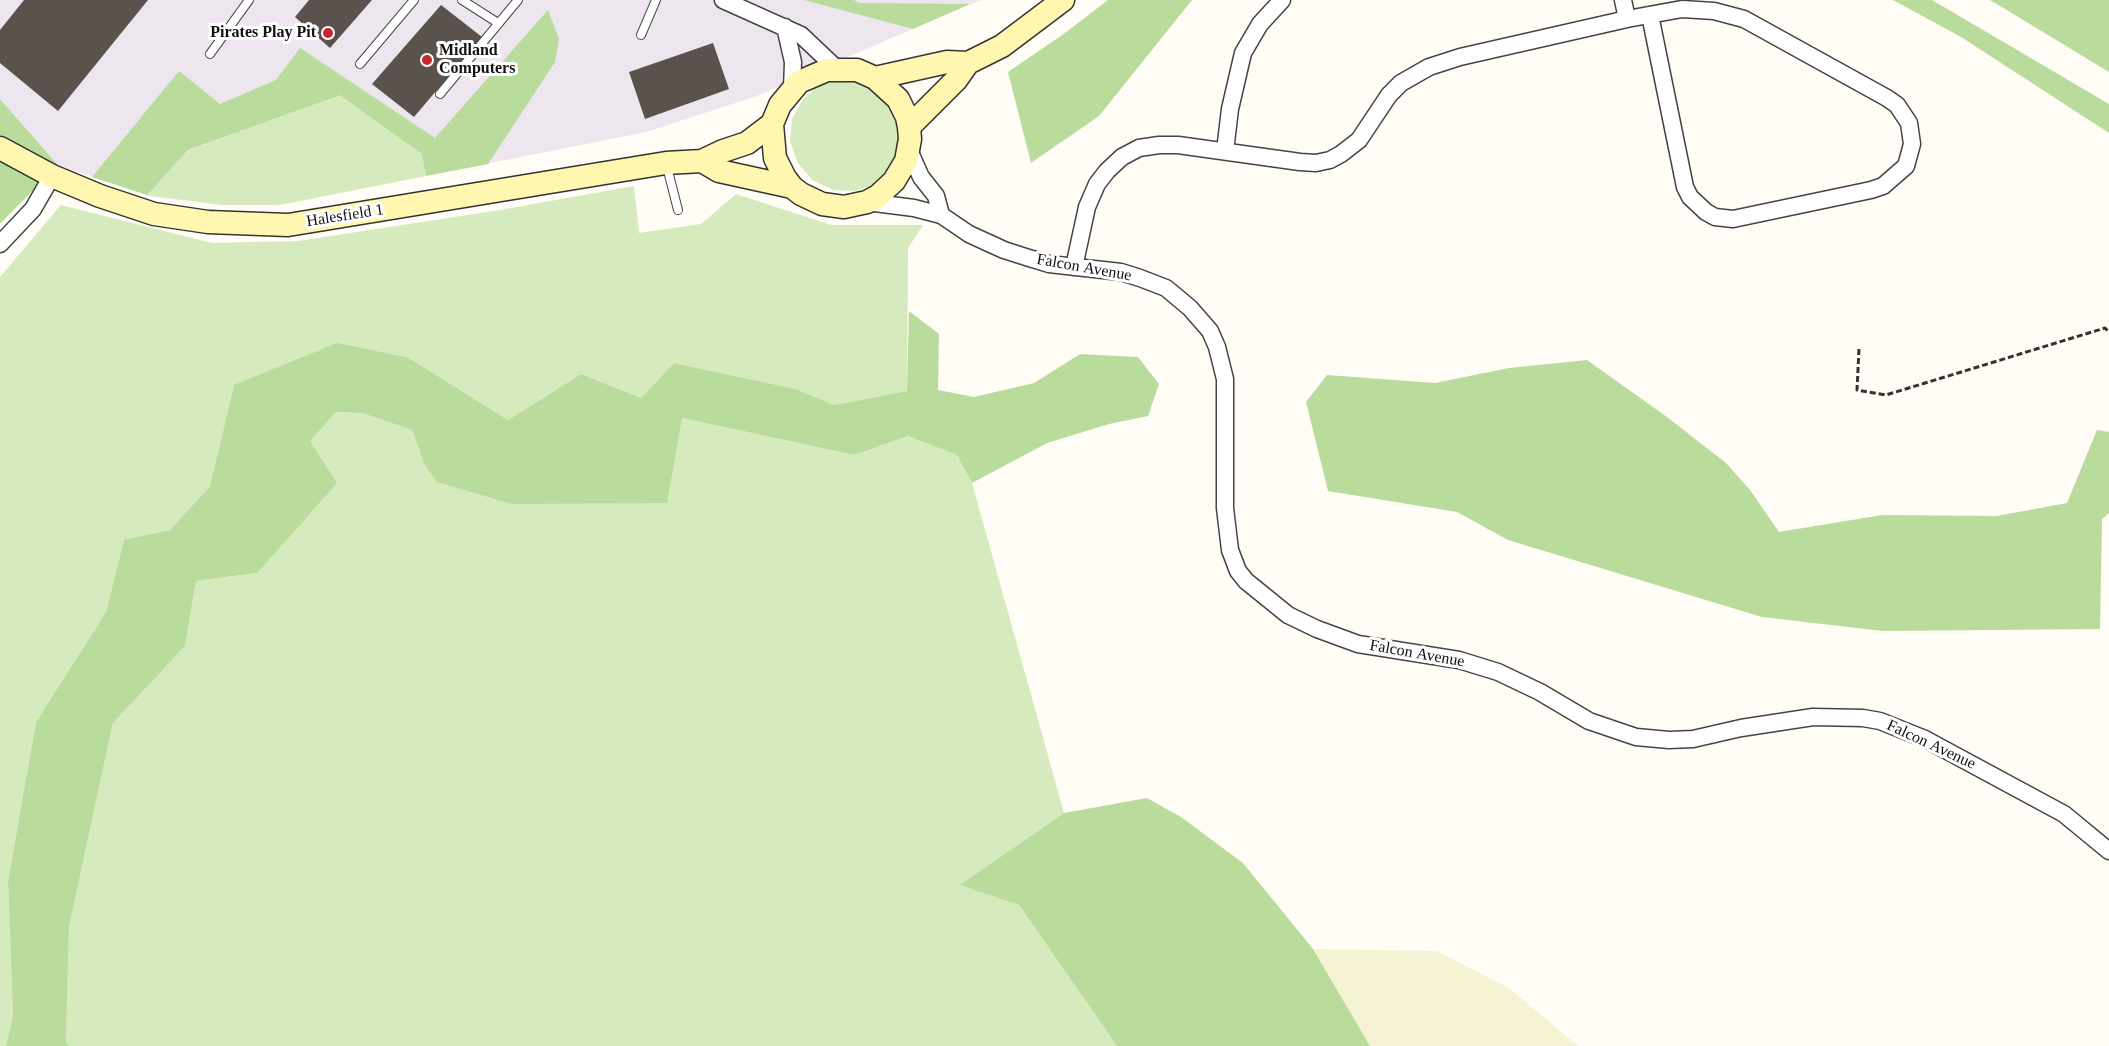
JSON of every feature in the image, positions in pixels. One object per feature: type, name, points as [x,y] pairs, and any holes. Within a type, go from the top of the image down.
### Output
[{"type":"street","points":[[723,0],[801,35],[837,69]]},
{"type":"street","name":"Halesfield 1","points":[[909,127],[956,80],[968,63],[1002,46],[1063,0]]},
{"type":"street","points":[[1225,150],[1233,93],[1243,53],[1260,24],[1282,0]]},
{"type":"street","points":[[1623,0],[1627,19]]},
{"type":"street","points":[[1074,267],[1087,207],[1097,184],[1122,157],[1139,148],[1159,145],[1225,150],[1300,162],[1316,163],[1330,160],[1359,140],[1389,94],[1429,67],[1460,57],[1627,19],[1650,15],[1691,8],[1744,19],[1897,105],[1909,123],[1912,144],[1906,166],[1883,186],[1871,190],[1733,219],[1715,217],[1706,212],[1689,197],[1685,187],[1650,15]]},
{"type":"street","points":[[785,27],[793,62],[792,89]]},
{"type":"street","name":"Halesfield 1","points":[[876,78],[947,62],[968,63]]},
{"type":"street","name":"Halesfield 1","points":[[837,69],[857,70],[876,78],[898,99],[909,127],[909,150],[906,161],[894,181],[878,196],[867,202],[844,207],[822,204],[792,187],[775,158],[772,124],[780,105],[799,82],[817,73],[837,69]]},
{"type":"street","name":"Halesfield 1","points":[[0,148],[52,176],[100,196],[154,214],[208,222],[288,225],[666,163],[702,161],[747,143],[772,124]]},
{"type":"street","points":[[909,150],[921,177],[936,196],[941,216]]},
{"type":"street","name":"Halesfield 1","points":[[702,161],[719,171],[792,187]]},
{"type":"street","points":[[0,244],[33,209],[52,176]]},
{"type":"street","name":"Falcon Avenue","points":[[867,202],[914,208],[941,216],[969,234],[1004,250],[1049,264],[1121,272],[1167,288],[1190,308],[1209,331],[1225,379],[1225,508],[1230,550],[1238,571],[1246,581],[1288,615],[1317,629],[1359,644],[1459,660],[1498,672],[1540,692],[1589,722],[1636,737],[1669,740],[1693,739],[1813,717],[1863,718],[1880,721],[1925,739],[2064,814],[2109,850]]},
{"type":"lane","points":[[210,54],[249,0]]},
{"type":"lane","points":[[360,64],[414,0]]},
{"type":"lane","points":[[462,0],[498,24]]},
{"type":"lane","points":[[440,94],[518,0]]},
{"type":"lane","points":[[641,35],[656,0]]},
{"type":"lane","points":[[666,163],[678,210]]},
{"type":"path","points":[[1859,349],[1857,390],[1886,395],[2105,328],[2109,332]]},
{"type":"shaded area","points":[[0,0],[980,0],[757,96],[646,132],[279,205],[223,205],[154,197],[58,165],[0,99]]},
{"type":"shaded area","points":[[1313,949],[1437,951],[1509,988],[1578,1046],[1370,1046]]},
{"type":"green space","points":[[804,0],[854,0],[859,3],[970,4],[913,29]]},
{"type":"green space","points":[[1108,0],[1192,0],[1099,116],[1031,163],[1008,72]]},
{"type":"green space","points":[[1893,0],[1932,0],[2109,104],[2109,133],[1961,37]]},
{"type":"green space","points":[[1990,0],[2109,0],[2109,72]]},
{"type":"green space","points":[[548,10],[559,39],[555,62],[488,164],[426,176],[422,154],[340,95],[188,150],[147,195],[92,177],[179,71],[220,104],[276,80],[300,48],[435,138]]},
{"type":"green space","points":[[862,80],[901,115],[899,158],[877,184],[855,191],[833,190],[812,180],[798,163],[790,141],[792,119],[803,99],[819,85],[829,81]]},
{"type":"green space","points":[[340,94],[422,154],[426,176],[279,205],[223,205],[147,195],[188,151]]},
{"type":"green space","points":[[0,99],[58,165],[0,224]]},
{"type":"green space","points":[[634,186],[639,233],[701,224],[736,194],[831,225],[923,225],[908,248],[907,391],[834,405],[796,389],[674,363],[641,398],[581,374],[508,420],[409,358],[234,385],[210,486],[170,530],[124,541],[106,612],[36,722],[8,881],[13,1015],[6,1046],[0,1046],[0,277],[61,205],[212,243],[298,241],[500,210]]},
{"type":"green space","points":[[909,311],[939,334],[938,390],[974,397],[1034,383],[1080,354],[1138,357],[1159,384],[1148,416],[1109,424],[1047,443],[972,483],[957,455],[908,436],[854,455],[682,418],[667,503],[512,504],[437,482],[425,465],[412,430],[362,413],[336,412],[310,441],[337,483],[257,573],[196,581],[185,646],[113,723],[69,927],[66,1043],[70,1046],[6,1046],[13,1015],[8,881],[36,722],[106,612],[124,540],[170,530],[210,486],[234,385],[337,343],[409,358],[508,420],[581,374],[641,398],[674,363],[796,389],[834,405],[907,391]]},
{"type":"green space","points":[[1587,360],[1667,417],[1726,463],[1750,490],[1779,532],[1882,515],[1997,516],[2067,503],[2097,430],[2109,432],[2109,513],[2102,519],[2100,629],[1883,631],[1762,617],[1508,540],[1457,512],[1328,491],[1306,402],[1327,375],[1435,383],[1509,368]]},
{"type":"green space","points":[[336,412],[362,413],[412,430],[425,465],[682,418],[854,455],[908,436],[957,455],[972,483],[1064,813],[961,885],[1019,905],[1117,1046],[70,1046],[66,1043],[69,927],[113,723],[185,646],[196,581],[257,573],[310,441]]},
{"type":"green space","points":[[1147,798],[1181,817],[1243,863],[1313,949],[1370,1046],[1117,1046],[1019,905],[960,885],[1064,813]]},
{"type":"building","points":[[24,0],[148,0],[58,111],[0,63],[0,30]]},
{"type":"building","name":"Pirates Play Pit","points":[[309,0],[372,0],[330,48],[295,17]]},
{"type":"building","name":"Midland Computers","points":[[441,5],[482,37],[414,117],[372,84]]},
{"type":"building","points":[[713,43],[729,89],[645,119],[629,72]]},
{"type":"place","name":"Pirates Play Pit","points":[[328,33]]},
{"type":"place","name":"Midland Computers","points":[[427,60]]}]
